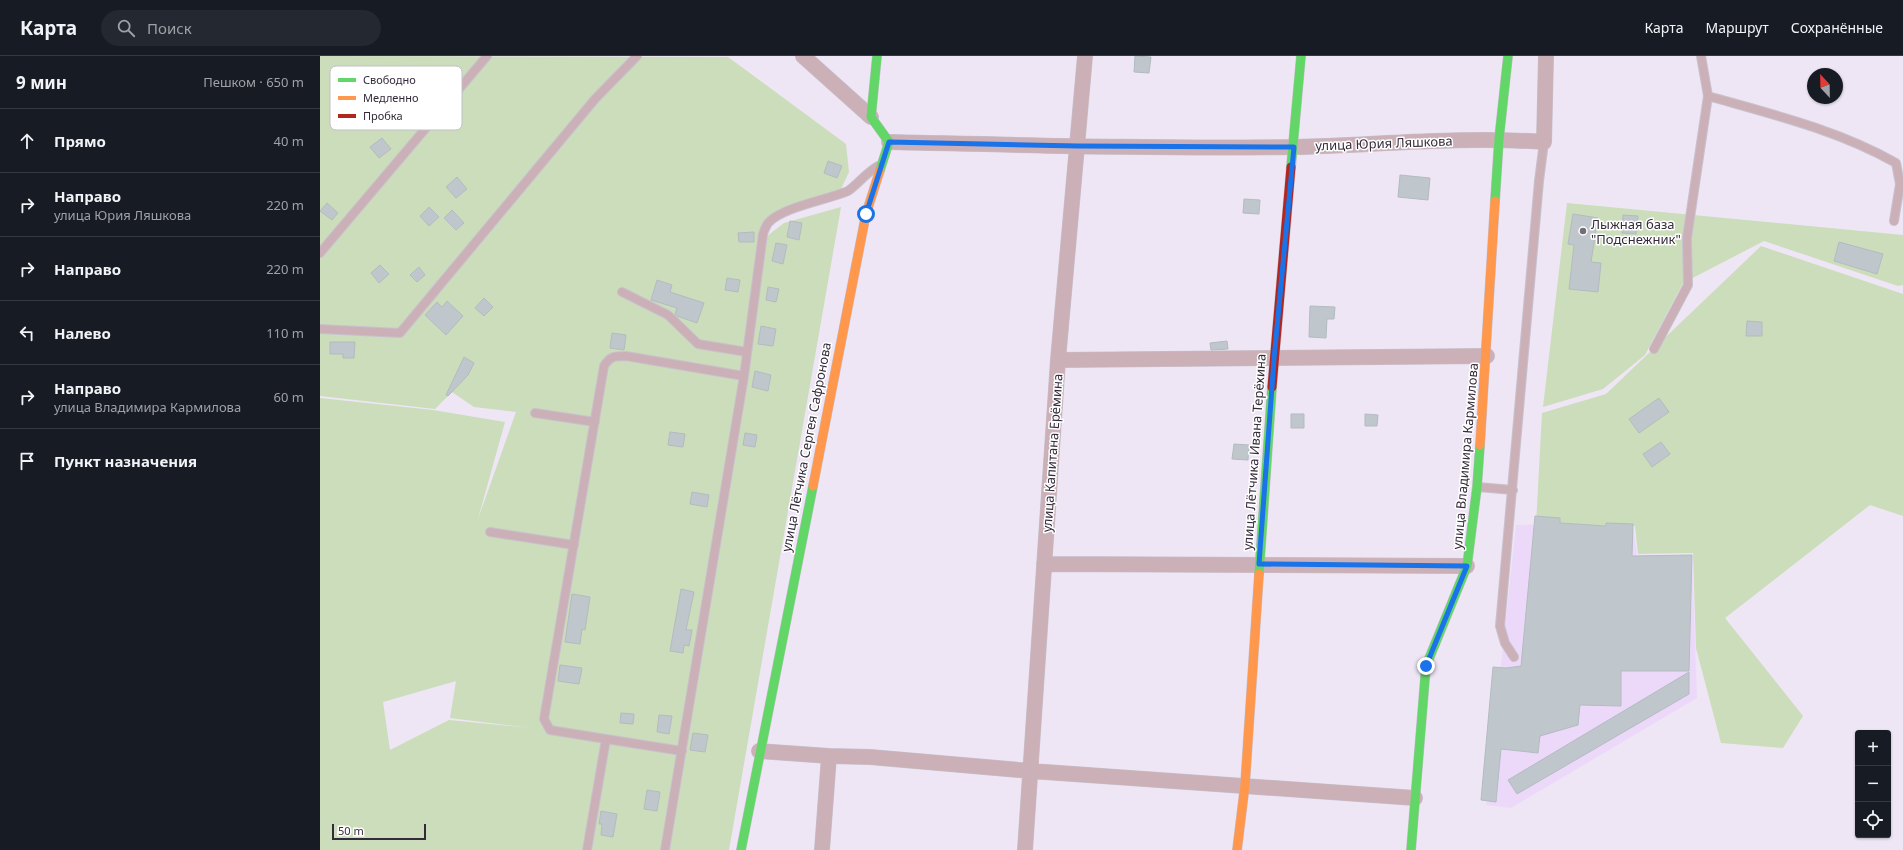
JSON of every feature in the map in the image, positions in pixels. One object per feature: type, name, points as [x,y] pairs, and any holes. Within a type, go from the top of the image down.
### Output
[{"type":"street","points":[[804,56],[871,117],[889,142]]},
{"type":"street","points":[[871,117],[877,56]]},
{"type":"street","name":"улица Капитана Ерёмина","points":[[1025,850],[1058,360],[1085,56]]},
{"type":"street","name":"улица Лётчика Ивана Терёхина","points":[[1237,850],[1245,785],[1274,359],[1301,56]]},
{"type":"street","name":"улица Владимира Кармилова","points":[[1411,850],[1426,666],[1467,566],[1477,487],[1499,139],[1508,56]]},
{"type":"street","points":[[1544,142],[1546,56]]},
{"type":"street","name":"улица Юрия Ляшкова","points":[[889,142],[1078,146],[1294,147],[1499,139],[1544,142]]},
{"type":"street","name":"улица Лётчика Сергея Сафронова","points":[[741,850],[759,751],[866,214],[889,142]]},
{"type":"street","points":[[1058,360],[1486,356]]},
{"type":"street","points":[[1044,564],[1467,566]]},
{"type":"street","points":[[759,751],[829,756],[870,757],[1031,771],[1415,798]]},
{"type":"street","points":[[822,850],[829,756]]},
{"type":"lane","points":[[462,85],[487,56]]},
{"type":"lane","points":[[320,329],[400,333],[595,99],[637,56]]},
{"type":"lane","points":[[1654,349],[1688,285],[1687,238],[1708,96],[1701,56]]},
{"type":"lane","points":[[1708,96],[1790,120],[1862,146],[1896,163]]},
{"type":"lane","points":[[320,253],[424,130]]},
{"type":"lane","points":[[1514,657],[1505,643],[1500,626],[1539,181],[1544,142]]},
{"type":"lane","points":[[1896,163],[1903,157]]},
{"type":"lane","points":[[1894,221],[1900,184],[1896,163]]},
{"type":"lane","points":[[665,850],[744,376],[763,234],[767,224],[784,212],[848,191],[869,171],[882,164]]},
{"type":"lane","points":[[622,292],[668,315],[698,344],[747,352]]},
{"type":"lane","points":[[682,751],[550,730],[544,719],[604,366],[608,360],[615,356],[626,356],[744,376]]},
{"type":"lane","points":[[535,413],[595,422]]},
{"type":"lane","points":[[1477,487],[1513,490]]},
{"type":"lane","points":[[490,532],[574,545]]},
{"type":"lane","points":[[587,850],[606,739]]},
{"type":"shaded area","points":[[1569,524],[1597,526],[1633,524],[1637,556],[1692,555],[1697,698],[1511,808],[1486,805],[1516,525]]},
{"type":"green space","points":[[320,56],[728,57],[846,144],[849,172],[841,189],[772,219],[762,240],[784,223],[841,207],[729,850],[320,850],[320,398],[433,410],[505,422],[478,519],[516,412],[474,407],[452,392],[435,409],[320,396]],"holes":[[[456,681],[450,718],[531,728],[449,720],[390,750],[383,702]]]},
{"type":"green space","points":[[1567,203],[1903,235],[1903,285],[1898,286],[1764,241],[1683,283],[1645,355],[1603,389],[1543,407]]},
{"type":"green space","points":[[1761,246],[1903,294],[1903,516],[1870,505],[1725,618],[1803,716],[1783,748],[1721,743],[1696,648],[1693,553],[1638,554],[1635,526],[1536,525],[1542,413],[1606,394]]},
{"type":"building","points":[[1135,56],[1151,57],[1149,73],[1134,72]]},
{"type":"building","points":[[382,138],[391,149],[379,158],[370,147]]},
{"type":"building","points":[[828,161],[842,166],[837,178],[824,173]]},
{"type":"building","points":[[1400,175],[1430,178],[1428,200],[1398,197]]},
{"type":"building","points":[[457,177],[467,189],[456,198],[446,187]]},
{"type":"building","points":[[1244,199],[1260,200],[1259,214],[1243,213]]},
{"type":"building","points":[[327,203],[338,213],[332,220],[320,211]]},
{"type":"building","points":[[429,207],[439,217],[429,226],[420,216]]},
{"type":"building","points":[[452,210],[464,223],[456,230],[444,218]]},
{"type":"building","points":[[1573,214],[1598,218],[1591,262],[1601,263],[1598,292],[1569,289],[1574,245],[1568,244]]},
{"type":"building","points":[[1623,215],[1638,216],[1636,234],[1622,233]]},
{"type":"building","points":[[790,221],[802,223],[799,240],[787,237]]},
{"type":"building","points":[[754,232],[754,242],[739,242],[738,233]]},
{"type":"building","points":[[1839,242],[1883,254],[1877,274],[1834,261]]},
{"type":"building","points":[[776,243],[787,245],[783,264],[772,261]]},
{"type":"building","points":[[380,265],[389,274],[379,283],[371,273]]},
{"type":"building","points":[[419,267],[425,275],[417,282],[410,275]]},
{"type":"building","points":[[727,278],[740,280],[738,292],[725,290]]},
{"type":"building","points":[[657,280],[672,285],[670,292],[704,303],[697,323],[677,316],[675,314],[677,308],[651,300]]},
{"type":"building","points":[[768,287],[779,289],[776,302],[766,300]]},
{"type":"building","points":[[484,298],[493,307],[484,316],[475,308]]},
{"type":"building","points":[[447,301],[463,316],[446,335],[425,315],[437,302],[442,307]]},
{"type":"building","points":[[1310,306],[1335,307],[1334,319],[1327,319],[1326,338],[1309,337]]},
{"type":"building","points":[[1747,321],[1762,322],[1762,336],[1746,336]]},
{"type":"building","points":[[761,326],[776,329],[773,346],[758,344]]},
{"type":"building","points":[[612,333],[626,335],[624,350],[610,348]]},
{"type":"building","points":[[1227,341],[1228,349],[1211,350],[1210,343]]},
{"type":"building","points":[[330,342],[355,342],[354,358],[343,358],[343,354],[330,354]]},
{"type":"building","points":[[464,357],[474,363],[468,375],[448,396],[446,395]]},
{"type":"building","points":[[755,371],[771,375],[768,391],[752,387]]},
{"type":"building","points":[[1659,398],[1669,412],[1639,433],[1629,419]]},
{"type":"building","points":[[1291,414],[1304,414],[1304,428],[1291,428]]},
{"type":"building","points":[[1365,414],[1378,415],[1377,426],[1365,426]]},
{"type":"building","points":[[670,432],[685,434],[683,447],[668,445]]},
{"type":"building","points":[[745,433],[757,435],[755,447],[743,445]]},
{"type":"building","points":[[1661,442],[1670,454],[1652,467],[1643,454]]},
{"type":"building","points":[[1234,444],[1249,445],[1248,460],[1232,459]]},
{"type":"building","points":[[692,492],[709,495],[707,507],[690,504]]},
{"type":"building","points":[[1535,516],[1560,518],[1560,523],[1606,526],[1606,523],[1633,524],[1632,556],[1692,555],[1689,671],[1621,671],[1621,706],[1580,705],[1578,725],[1540,736],[1538,753],[1501,749],[1496,802],[1481,800],[1493,667],[1506,668],[1521,666]]},
{"type":"building","points":[[681,589],[694,592],[686,630],[692,630],[689,646],[684,645],[683,653],[670,651]]},
{"type":"building","points":[[572,594],[590,597],[585,630],[582,629],[580,644],[565,642]]},
{"type":"building","points":[[560,665],[582,668],[579,684],[558,681]]},
{"type":"building","points":[[1689,672],[1689,694],[1517,794],[1508,780]]},
{"type":"building","points":[[621,713],[634,714],[633,724],[620,723]]},
{"type":"building","points":[[659,715],[672,716],[669,734],[657,732]]},
{"type":"building","points":[[693,733],[708,735],[705,752],[690,750]]},
{"type":"building","points":[[647,790],[660,792],[657,811],[644,809]]},
{"type":"building","points":[[601,811],[617,814],[613,837],[601,835],[602,824],[599,824]]},
{"type":"traffic: fast","points":[[877,56],[871,117],[889,142],[880,170]]},
{"type":"traffic: fast","points":[[1291,167],[1301,56]]},
{"type":"traffic: fast","points":[[1495,201],[1499,139],[1508,56]]},
{"type":"traffic: fast","points":[[1259,574],[1272,387]]},
{"type":"traffic: fast","points":[[1411,850],[1426,666],[1467,566],[1477,487],[1480,445]]},
{"type":"traffic: fast","points":[[741,850],[813,486]]},
{"type":"traffic: slow","points":[[813,486],[866,214],[880,170]]},
{"type":"traffic: slow","points":[[1480,445],[1495,201]]},
{"type":"traffic: slow","points":[[1237,850],[1245,785],[1259,574]]},
{"type":"traffic: jam","points":[[1272,387],[1291,167]]},
{"type":"place","name":"Лыжная база \"Подснежник\"","points":[[1583,231]]},
{"type":"route","points":[[866,214],[889,142],[1078,146],[1294,147],[1274,359],[1259,564],[1467,566],[1426,666]]}]
